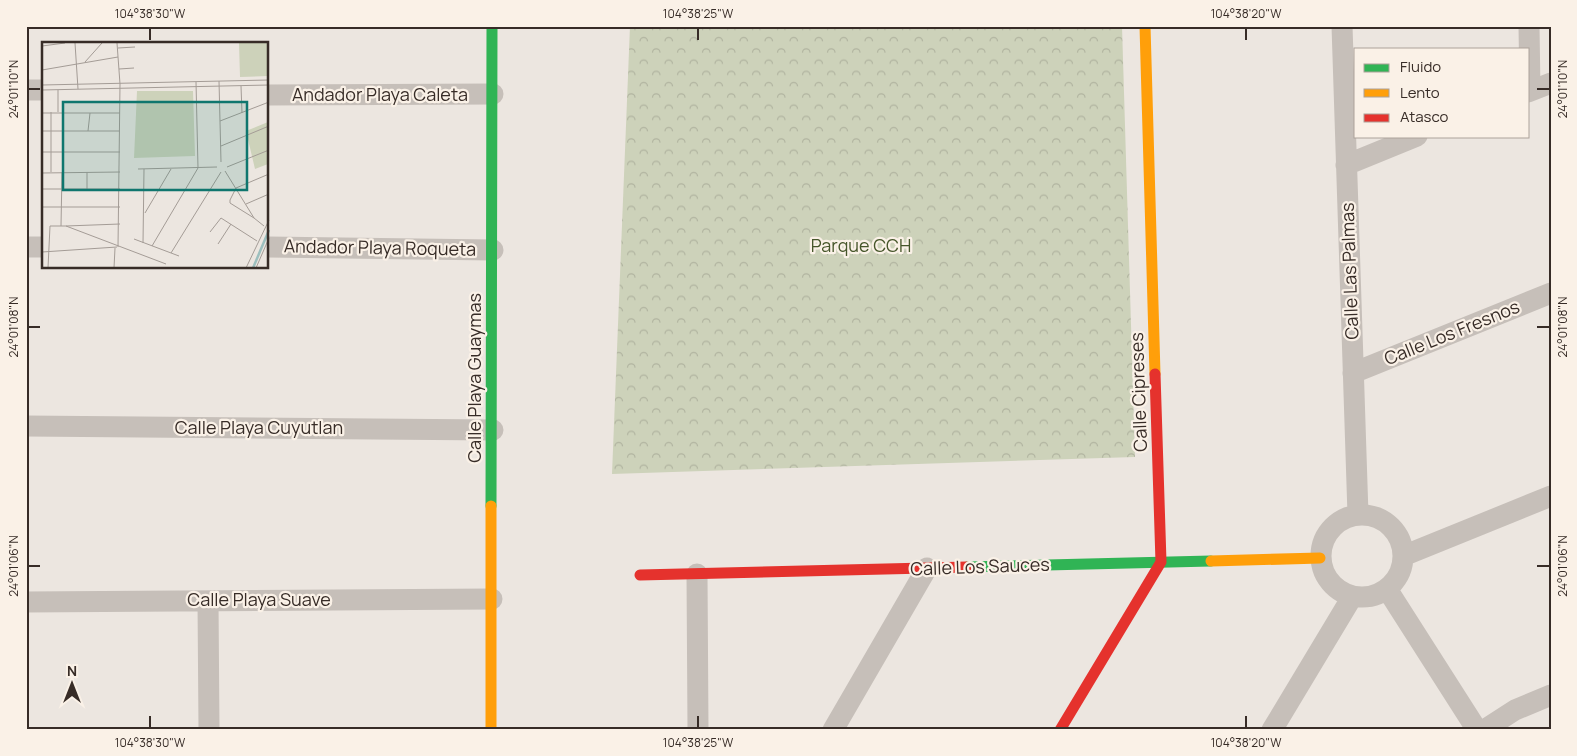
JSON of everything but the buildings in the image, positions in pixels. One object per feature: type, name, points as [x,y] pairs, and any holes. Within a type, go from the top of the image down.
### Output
[{"type":"street","name":"Calle Playa Guaymas","points":[[491,730],[492,26]]},
{"type":"street","name":"Calle Cipreses","points":[[1145,26],[1161,562]]},
{"type":"street","name":"Calle Las Palmas","points":[[1342,26],[1358,515]]},
{"type":"street","points":[[1529,26],[1529,48]]},
{"type":"street","points":[[1530,91],[1551,83]]},
{"type":"street","points":[[26,90],[42,90]]},
{"type":"street","name":"Andador Playa Caleta","points":[[269,95],[492,94]]},
{"type":"street","points":[[1346,165],[1413,138]]},
{"type":"street","points":[[26,247],[42,247]]},
{"type":"street","name":"Andador Playa Roqueta","points":[[269,247],[492,250]]},
{"type":"street","name":"Calle Los Fresnos","points":[[1353,373],[1551,293]]},
{"type":"street","name":"Calle Playa Cuyutlan","points":[[26,426],[492,430]]},
{"type":"street","points":[[1403,556],[1551,496]]},
{"type":"street","points":[[1358,515],[1374,517],[1390,525],[1399,539],[1403,556],[1396,580],[1387,589],[1371,597],[1352,597],[1342,593],[1326,578],[1320,558],[1322,545],[1327,534],[1335,524],[1346,518],[1358,515]]},
{"type":"street","name":"Calle Los Sauces","points":[[640,575],[1320,558]]},
{"type":"street","points":[[1060,730],[1161,562]]},
{"type":"street","points":[[832,730],[927,568]]},
{"type":"street","points":[[697,574],[698,730]]},
{"type":"street","points":[[1387,589],[1477,730]]},
{"type":"street","points":[[1272,730],[1352,597]]},
{"type":"street","name":"Calle Playa Suave","points":[[26,602],[492,599]]},
{"type":"street","points":[[208,600],[209,730]]},
{"type":"street","points":[[1484,730],[1516,710],[1551,696]]},
{"type":"green space","name":"Parque CCH","points":[[630,26],[1122,26],[1135,457],[612,474]]},
{"type":"traffic: fast","points":[[491,506],[492,26]]},
{"type":"traffic: fast","points":[[967,567],[1211,561]]},
{"type":"traffic: slow","points":[[1145,26],[1155,374]]},
{"type":"traffic: slow","points":[[491,506],[491,730]]},
{"type":"traffic: slow","points":[[1211,561],[1320,558]]},
{"type":"traffic: jam","points":[[1060,730],[1161,562],[1155,374]]},
{"type":"traffic: jam","points":[[640,575],[967,567]]}]
